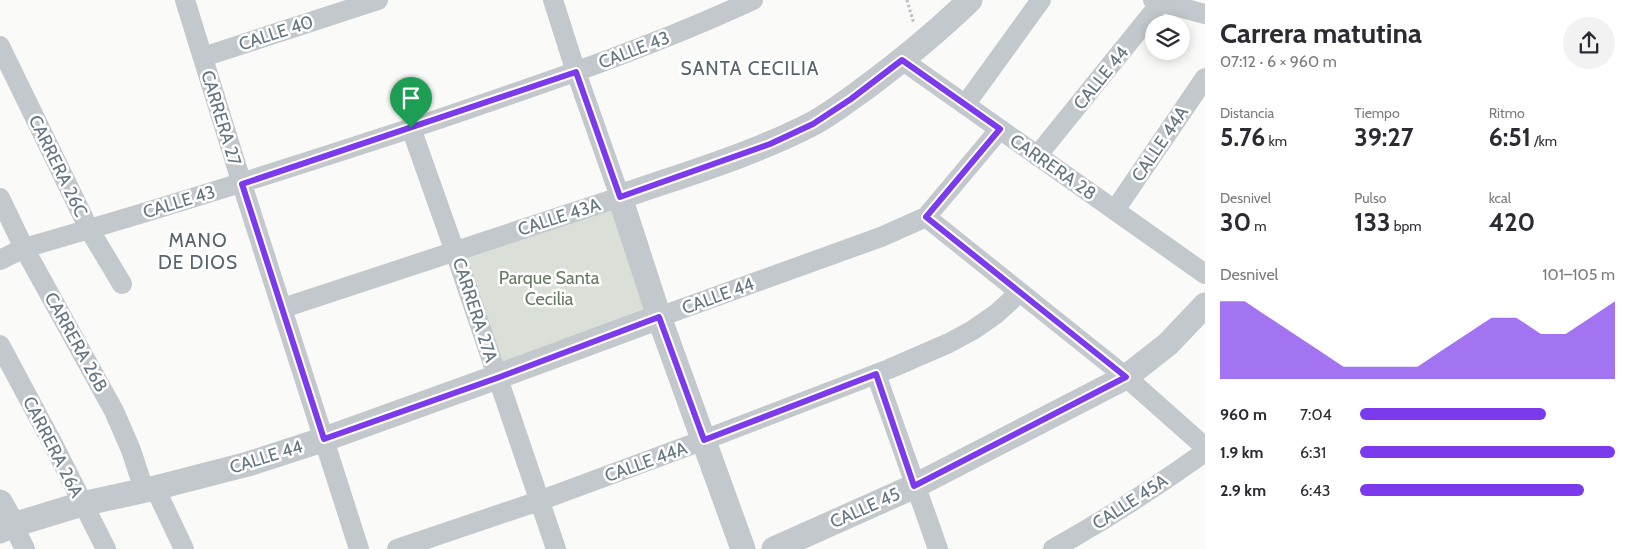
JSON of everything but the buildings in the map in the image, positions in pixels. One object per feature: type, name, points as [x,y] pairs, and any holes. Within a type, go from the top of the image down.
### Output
[{"type":"street","name":"CARRERA 27","points":[[185,0],[359,549]]},
{"type":"street","name":"CALLE 40","points":[[203,57],[378,0]]},
{"type":"street","points":[[553,0],[659,317],[743,549]]},
{"type":"street","name":"CALLE 43","points":[[0,260],[24,248],[242,184],[576,72],[697,26],[753,0]]},
{"type":"street","name":"CALLE 43A","points":[[282,308],[620,197],[770,144],[813,124],[851,99],[902,60],[970,0]]},
{"type":"street","points":[[965,105],[1041,0]]},
{"type":"street","points":[[1160,1],[1205,14]]},
{"type":"street","name":"CALLE 44","points":[[1037,156],[1160,1]]},
{"type":"street","name":"CARRERA 26C","points":[[0,46],[89,229],[122,284]]},
{"type":"street","name":"CARRERA 28","points":[[902,60],[1205,274]]},
{"type":"street","name":"CALLE 44A","points":[[1115,210],[1205,78]]},
{"type":"street","name":"CARRERA 27A","points":[[411,128],[556,549]]},
{"type":"street","name":"CALLE 44","points":[[6,528],[82,504],[248,464],[324,439],[497,378],[659,317],[882,237],[926,217],[1000,129]]},
{"type":"street","name":"CARRERA 26B","points":[[0,198],[24,248],[114,411],[149,489],[184,549]]},
{"type":"street","points":[[926,217],[1126,377],[1205,447]]},
{"type":"street","name":"CALLE 44A","points":[[397,549],[539,501],[876,374],[949,343],[973,330],[996,314],[1020,292]]},
{"type":"street","name":"CALLE 45","points":[[774,549],[914,486],[1126,377],[1168,344],[1205,305]]},
{"type":"street","name":"CARRERA 26A","points":[[0,345],[106,549]]},
{"type":"street","points":[[876,374],[914,486],[938,549]]},
{"type":"street","name":"CALLE 45A","points":[[1053,549],[1086,531],[1205,452]]},
{"type":"street","points":[[0,502],[6,528],[25,549]]},
{"type":"green space","name":"Parque Santa Cecilia","points":[[620,197],[659,317],[497,377],[455,252]]},
{"type":"district","name":"SANTA CECILIA","points":[[750,68]]},
{"type":"district","name":"MANO DE DIOS","points":[[198,251]]},
{"type":"route","points":[[902,60],[1000,129],[926,217],[1126,377],[914,486],[876,374],[704,440],[659,317],[497,378],[324,439],[242,184],[411,128],[576,72],[620,197],[770,144],[813,124],[851,99],[902,60]]}]
